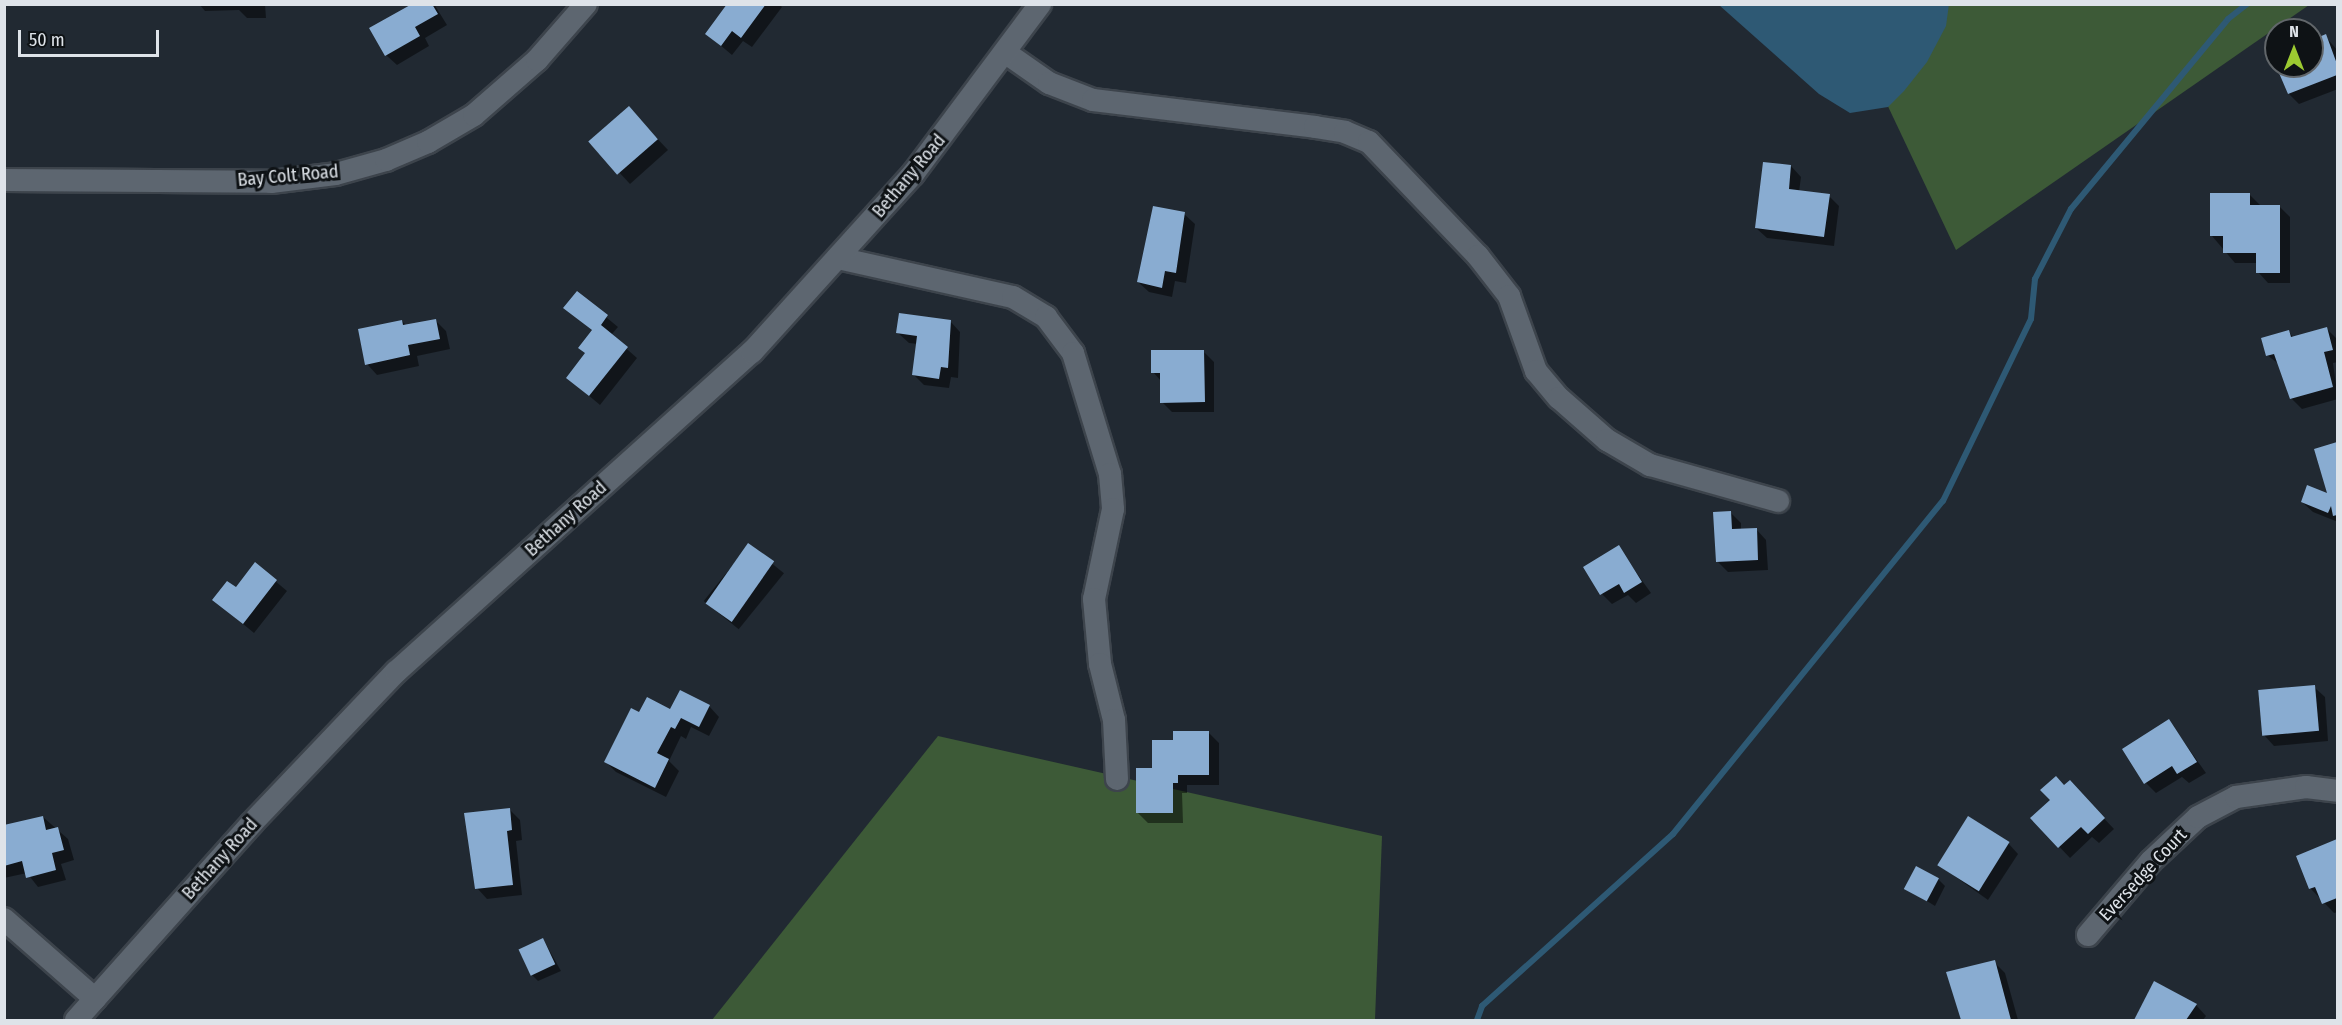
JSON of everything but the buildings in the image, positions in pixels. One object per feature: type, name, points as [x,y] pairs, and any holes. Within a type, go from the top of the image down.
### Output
[{"type":"street","name":"Bay Colt Road","points":[[4,180],[271,182],[336,174],[386,160],[428,142],[474,115],[524,74],[586,4]]},
{"type":"street","name":"Bethany Road","points":[[76,1020],[252,823],[396,672],[752,352],[913,174],[1006,53],[1040,4]]},
{"type":"street","points":[[1006,53],[1049,82],[1093,100],[1315,127],[1345,132],[1369,142],[1478,256],[1509,296],[1536,371],[1559,398],[1607,440],[1650,465],[1778,501]]},
{"type":"street","points":[[838,258],[1013,297],[1046,317],[1073,353],[1110,474],[1113,509],[1094,599],[1100,664],[1114,720],[1117,779]]},
{"type":"street","name":"Eversedge Court","points":[[2088,935],[2151,861],[2198,817],[2236,797],[2306,787],[2337,791]]},
{"type":"street","points":[[4,919],[94,999]]},
{"type":"green space","points":[[1840,5],[2309,5],[2290,18],[2264,18],[2264,36],[1956,250]]},
{"type":"green space","points":[[938,736],[1382,836],[1375,1020],[712,1020]]},
{"type":"water","points":[[1949,4],[1946,26],[1927,62],[1904,91],[1888,107],[1850,113],[1819,94],[1719,5]]},
{"type":"waterway","points":[[1477,1020],[1482,1006],[1673,834],[1943,501],[2031,319],[2035,279],[2071,209],[2228,19],[2247,4]]}]
